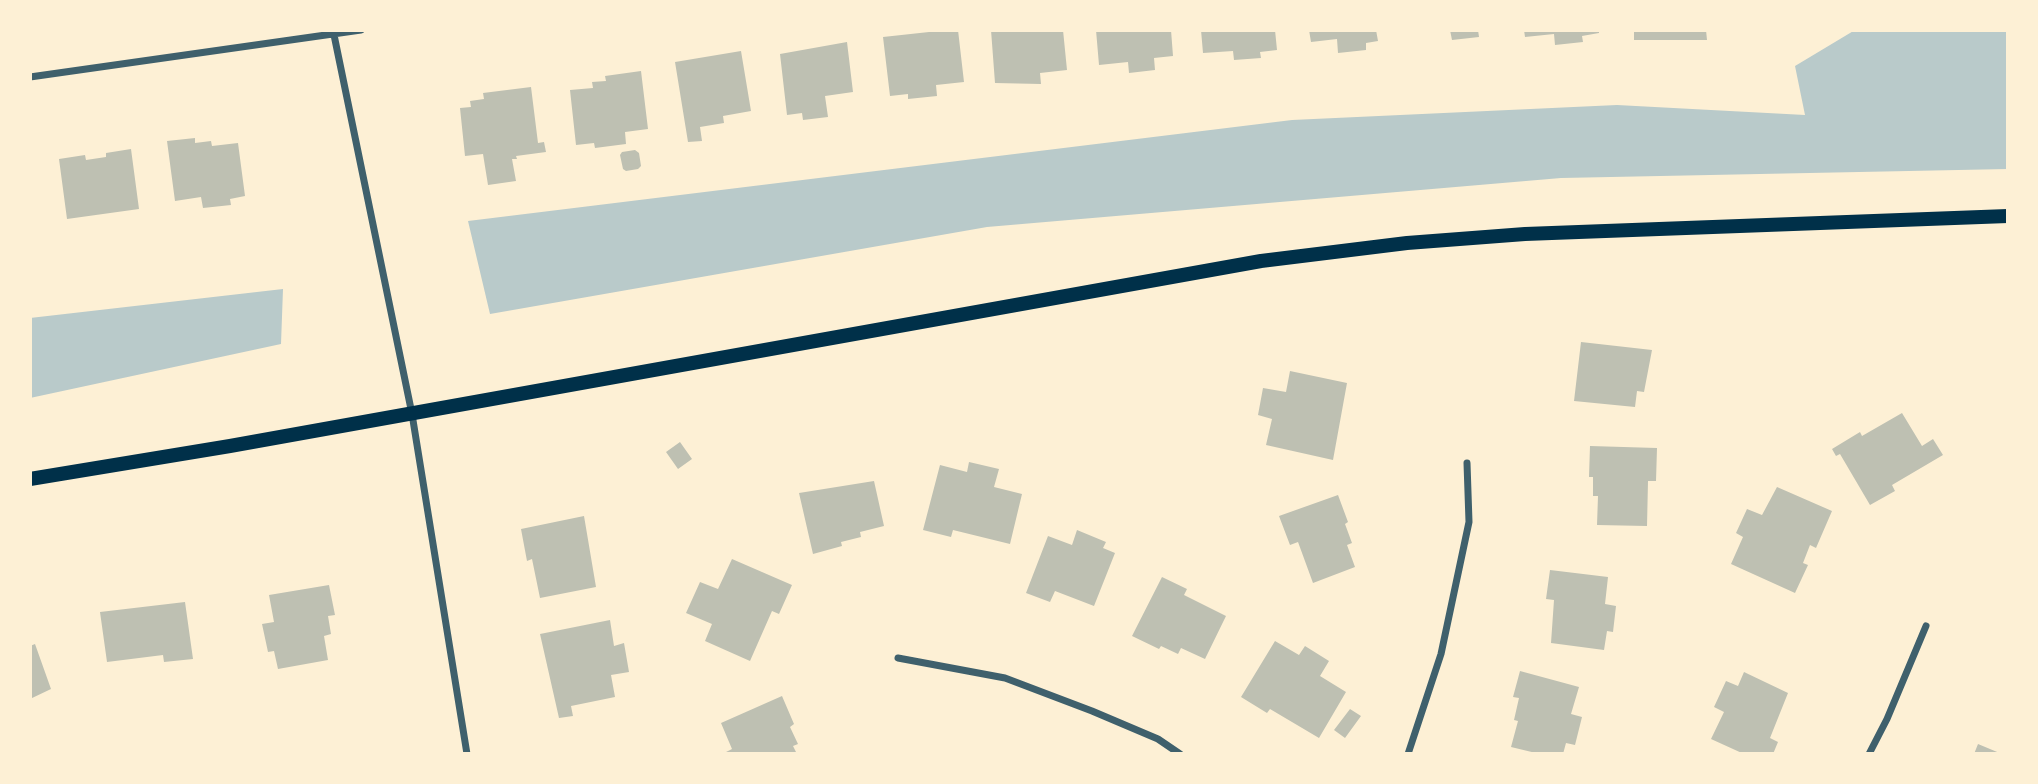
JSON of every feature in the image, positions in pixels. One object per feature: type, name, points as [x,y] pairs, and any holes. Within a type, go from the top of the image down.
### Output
[{"type":"main road","points":[[30,479],[412,414],[1261,261],[1407,243],[1525,234],[2008,216]]},
{"type":"street","points":[[30,77],[361,30]]},
{"type":"street","points":[[333,32],[412,414],[467,754]]},
{"type":"street","points":[[1408,754],[1441,654],[1469,522],[1467,463]]},
{"type":"street","points":[[1869,754],[1926,626]]},
{"type":"street","points":[[898,658],[1005,678],[1158,739],[1180,754]]},
{"type":"shaded area","points":[[1855,30],[2008,30],[2008,169],[1561,178],[987,227],[490,314],[468,221],[1292,120],[1617,105],[1805,115],[1795,66]]},
{"type":"shaded area","points":[[283,289],[281,344],[30,398],[30,318]]},
{"type":"building","points":[[928,30],[958,30],[964,82],[936,85],[937,96],[908,99],[908,94],[890,96],[883,37],[929,32]]},
{"type":"building","points":[[991,30],[1063,30],[1067,70],[1040,73],[1041,84],[995,83]]},
{"type":"building","points":[[1096,30],[1171,30],[1173,56],[1154,58],[1155,70],[1129,73],[1128,62],[1099,65]]},
{"type":"building","points":[[1201,30],[1275,30],[1277,50],[1260,52],[1261,58],[1234,60],[1233,51],[1203,53]]},
{"type":"building","points":[[1309,30],[1376,30],[1378,41],[1366,43],[1366,50],[1338,53],[1337,39],[1311,42]]},
{"type":"building","points":[[1450,30],[1478,30],[1479,37],[1452,40]]},
{"type":"building","points":[[1524,30],[1599,30],[1599,33],[1582,36],[1583,42],[1555,45],[1554,34],[1525,37]]},
{"type":"building","points":[[1634,30],[1706,30],[1707,40],[1634,40]]},
{"type":"building","points":[[847,42],[853,92],[825,96],[828,117],[803,120],[802,113],[787,115],[780,54]]},
{"type":"building","points":[[741,51],[751,111],[723,116],[724,123],[700,127],[702,141],[688,142],[675,62]]},
{"type":"building","points":[[641,71],[648,129],[625,132],[626,144],[595,148],[594,143],[576,145],[570,90],[593,88],[592,82],[606,81],[605,76]]},
{"type":"building","points":[[531,87],[538,143],[544,142],[546,152],[516,156],[517,159],[512,159],[516,181],[488,185],[483,154],[465,156],[460,108],[471,107],[470,101],[484,99],[483,93]]},
{"type":"building","points":[[195,138],[195,143],[211,141],[212,146],[238,143],[245,196],[230,199],[231,205],[203,208],[201,197],[175,201],[167,141]]},
{"type":"building","points":[[131,149],[139,209],[67,219],[59,159],[85,155],[86,160]]},
{"type":"building","points":[[635,150],[639,153],[641,166],[626,171],[623,169],[620,155],[622,152]]},
{"type":"building","points":[[1581,342],[1652,350],[1644,392],[1637,391],[1635,407],[1574,401]]},
{"type":"building","points":[[1290,371],[1347,383],[1333,460],[1266,445],[1272,419],[1258,415],[1263,388],[1286,392]]},
{"type":"building","points":[[1902,413],[1922,446],[1933,439],[1943,455],[1892,485],[1895,491],[1870,505],[1840,454],[1836,456],[1832,449],[1860,432],[1862,436]]},
{"type":"building","points":[[680,442],[692,459],[678,469],[666,452]]},
{"type":"building","points":[[1590,446],[1657,448],[1656,481],[1648,481],[1647,526],[1597,525],[1598,496],[1593,496],[1593,477],[1589,477]]},
{"type":"building","points":[[969,462],[999,469],[994,487],[1022,494],[1010,544],[953,530],[951,537],[923,530],[940,465],[967,472]]},
{"type":"building","points":[[874,481],[884,526],[860,532],[861,537],[841,542],[842,546],[813,554],[799,493]]},
{"type":"building","points":[[1777,487],[1832,511],[1816,548],[1810,545],[1803,563],[1808,565],[1795,593],[1731,564],[1743,537],[1736,533],[1747,509],[1762,515]]},
{"type":"building","points":[[1338,495],[1348,522],[1345,524],[1352,543],[1347,545],[1355,567],[1313,583],[1298,542],[1290,545],[1279,516]]},
{"type":"building","points":[[584,516],[596,587],[540,598],[532,559],[527,561],[521,529]]},
{"type":"building","points":[[1077,530],[1106,542],[1103,548],[1115,553],[1094,606],[1055,591],[1050,602],[1026,593],[1048,536],[1072,545]]},
{"type":"building","points":[[732,559],[792,585],[779,614],[772,611],[750,661],[705,641],[712,624],[686,613],[700,582],[718,589]]},
{"type":"building","points":[[1550,570],[1608,577],[1605,604],[1616,606],[1613,632],[1607,631],[1604,650],[1551,643],[1554,600],[1546,599]]},
{"type":"building","points":[[1162,577],[1187,589],[1184,595],[1226,616],[1205,659],[1181,648],[1178,654],[1161,646],[1159,649],[1132,636]]},
{"type":"building","points":[[329,585],[335,615],[328,616],[331,634],[324,636],[328,660],[278,669],[274,651],[268,652],[262,624],[274,622],[269,595]]},
{"type":"building","points":[[185,602],[193,659],[164,662],[163,655],[107,662],[100,612]]},
{"type":"building","points":[[610,620],[614,646],[624,643],[629,672],[611,675],[615,697],[571,706],[573,716],[559,718],[540,634]]},
{"type":"building","points":[[1275,641],[1299,655],[1305,646],[1329,661],[1320,676],[1346,692],[1319,738],[1270,709],[1267,713],[1241,697]]},
{"type":"building","points":[[35,644],[51,689],[30,699],[30,646]]},
{"type":"building","points":[[1520,671],[1579,687],[1571,714],[1582,717],[1575,745],[1566,743],[1563,754],[1540,754],[1511,747],[1518,721],[1514,720],[1519,698],[1513,697]]},
{"type":"building","points":[[1744,672],[1788,693],[1770,738],[1778,742],[1773,754],[1744,754],[1711,739],[1724,712],[1714,707],[1726,681],[1738,686]]},
{"type":"building","points":[[782,696],[794,724],[790,727],[798,744],[793,746],[797,754],[722,754],[732,749],[721,723]]},
{"type":"building","points":[[1350,709],[1361,716],[1345,738],[1334,730]]},
{"type":"building","points":[[1978,744],[2002,754],[1974,754]]}]
